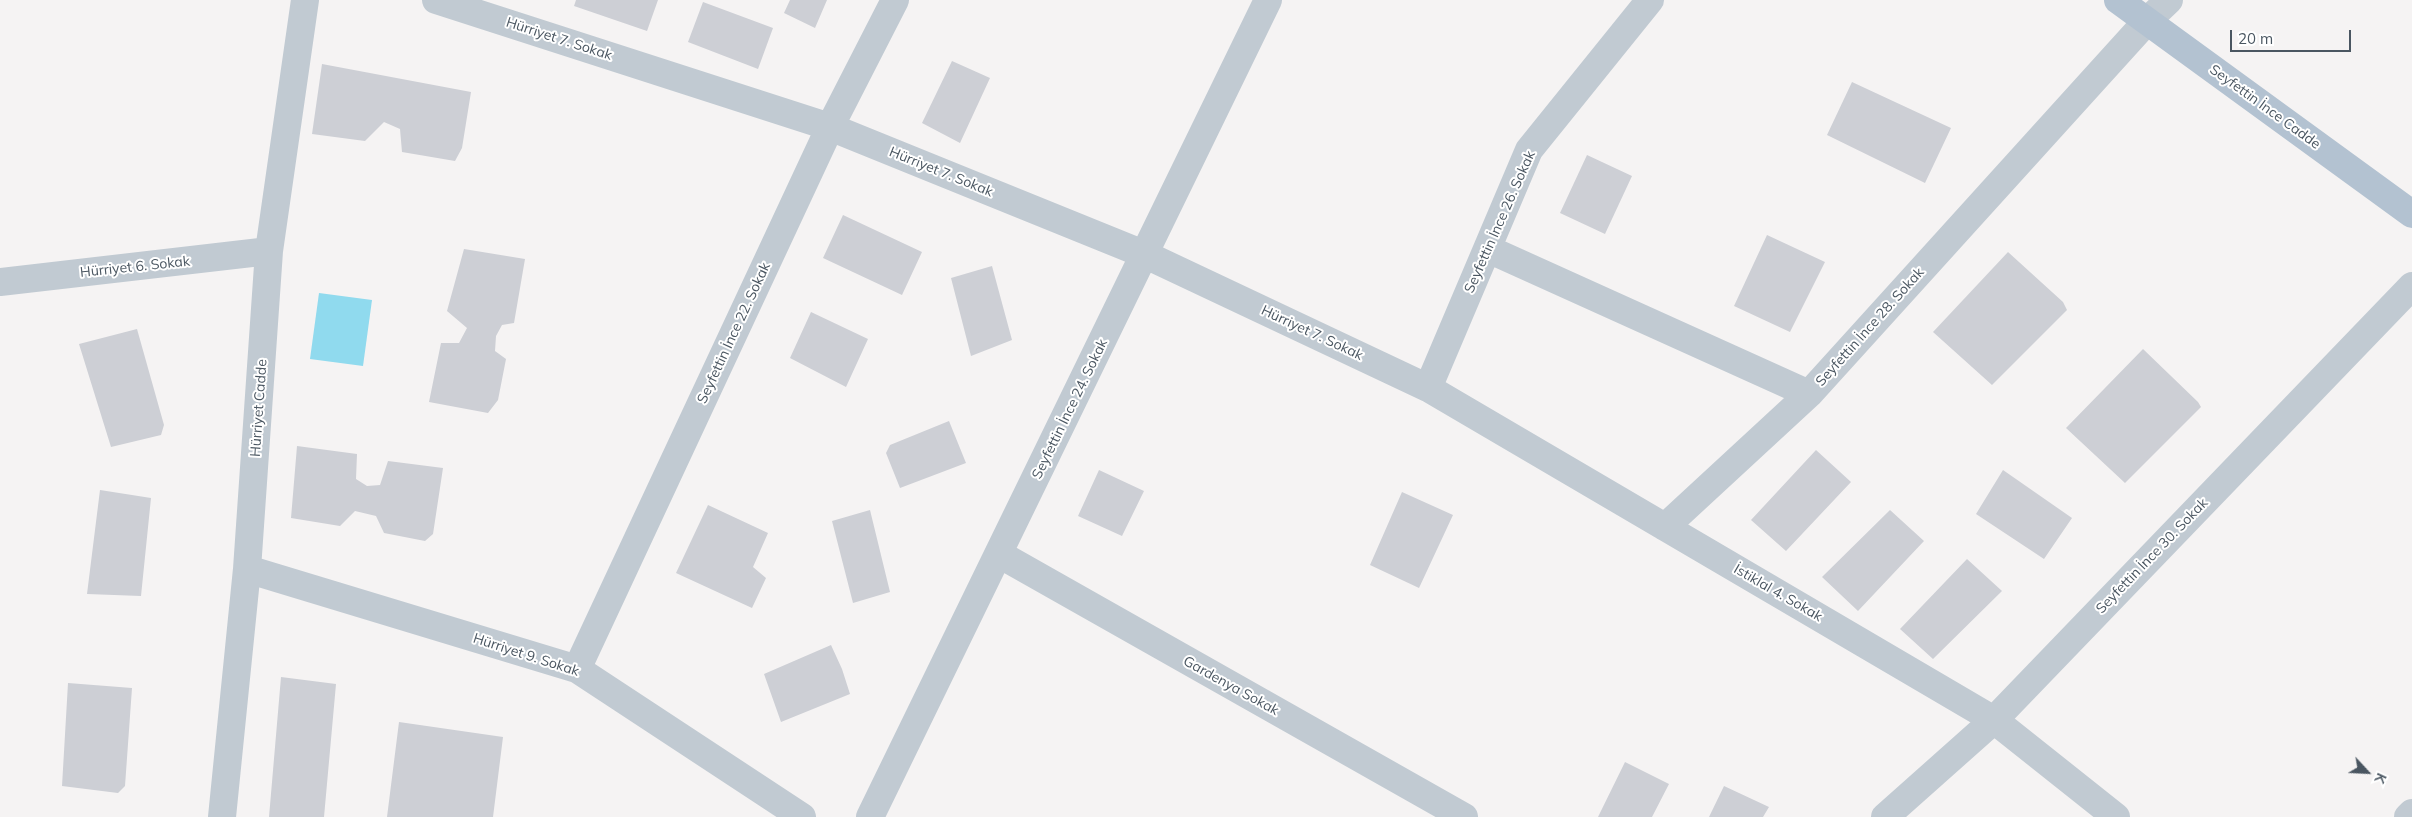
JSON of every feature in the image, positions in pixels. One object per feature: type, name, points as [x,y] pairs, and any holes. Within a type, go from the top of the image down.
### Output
[{"type":"main road","name":"Seyfettin İnce Cadde","points":[[2118,0],[2412,214]]},
{"type":"street","name":"Hürriyet Cadde","points":[[222,817],[248,569],[269,251],[305,0]]},
{"type":"street","name":"Hürriyet 7. Sokak","points":[[436,0],[830,127],[1146,255],[1428,388]]},
{"type":"street","name":"Seyfettin İnce 22. Sokak","points":[[577,669],[830,127],[895,0]]},
{"type":"street","name":"Seyfettin İnce 24. Sokak","points":[[870,817],[1146,255],[1268,0]]},
{"type":"street","name":"Seyfettin İnce 26. Sokak","points":[[1428,388],[1529,150],[1650,0]]},
{"type":"street","name":"Seyfettin İnce 28. Sokak","points":[[1488,249],[1809,394],[2147,21],[2169,0]]},
{"type":"street","name":"Hürriyet 6. Sokak","points":[[0,282],[269,251]]},
{"type":"street","name":"Seyfettin İnce 30. Sokak","points":[[1885,817],[1994,720],[2412,286]]},
{"type":"street","name":"İstiklal 4. Sokak","points":[[1428,388],[1994,720],[2116,817]]},
{"type":"street","points":[[1666,527],[1809,394]]},
{"type":"street","name":"Gardenya Sokak","points":[[999,554],[1464,817]]},
{"type":"street","name":"Hürriyet 9. Sokak","points":[[248,569],[577,669],[802,817]]},
{"type":"street","points":[[2408,817],[2412,813]]},
{"type":"water","points":[[319,293],[372,300],[363,366],[310,359]]},
{"type":"building","points":[[576,0],[658,0],[647,31],[574,6]]},
{"type":"building","points":[[790,0],[827,0],[815,28],[784,13]]},
{"type":"building","points":[[703,2],[773,28],[758,69],[688,42]]},
{"type":"building","points":[[952,61],[990,78],[960,143],[922,123]]},
{"type":"building","points":[[322,64],[471,92],[462,148],[455,161],[402,152],[400,129],[384,122],[365,141],[312,134]]},
{"type":"building","points":[[1852,82],[1951,128],[1925,183],[1827,135]]},
{"type":"building","points":[[1587,155],[1632,176],[1605,234],[1560,213]]},
{"type":"building","points":[[843,215],[922,252],[902,295],[823,258]]},
{"type":"building","points":[[1767,235],[1825,262],[1790,332],[1734,306]]},
{"type":"building","points":[[464,249],[525,259],[514,323],[502,325],[496,336],[495,351],[506,359],[498,400],[488,413],[429,402],[441,343],[459,343],[467,328],[447,311]]},
{"type":"building","points":[[2008,252],[2063,302],[2067,310],[1992,385],[1933,332]]},
{"type":"building","points":[[992,266],[1012,340],[971,356],[951,278]]},
{"type":"building","points":[[811,312],[868,339],[846,387],[790,358]]},
{"type":"building","points":[[137,329],[164,425],[161,435],[111,447],[79,344]]},
{"type":"building","points":[[2143,349],[2201,407],[2125,483],[2066,428]]},
{"type":"building","points":[[949,421],[966,463],[900,488],[886,453],[890,445]]},
{"type":"building","points":[[297,446],[357,454],[356,479],[367,486],[380,485],[388,461],[443,468],[433,534],[425,541],[384,533],[376,516],[355,511],[340,526],[291,518]]},
{"type":"building","points":[[1816,450],[1851,482],[1786,551],[1751,520]]},
{"type":"building","points":[[1099,470],[1144,491],[1122,536],[1078,516]]},
{"type":"building","points":[[2003,470],[2072,518],[2044,559],[1976,514]]},
{"type":"building","points":[[100,490],[151,498],[141,596],[87,594]]},
{"type":"building","points":[[1402,492],[1453,515],[1419,588],[1370,565]]},
{"type":"building","points":[[708,505],[768,533],[753,567],[766,578],[752,608],[676,573]]},
{"type":"building","points":[[870,510],[890,592],[853,603],[832,521]]},
{"type":"building","points":[[1890,510],[1924,541],[1858,611],[1822,577]]},
{"type":"building","points":[[1967,559],[2002,591],[1933,659],[1900,629]]},
{"type":"building","points":[[831,645],[842,669],[850,694],[781,722],[764,674]]},
{"type":"building","points":[[281,677],[336,684],[324,817],[269,817]]},
{"type":"building","points":[[68,683],[132,688],[125,786],[118,793],[62,786]]},
{"type":"building","points":[[399,722],[503,737],[493,817],[387,817]]},
{"type":"building","points":[[1625,762],[1669,784],[1652,817],[1598,817]]},
{"type":"building","points":[[1724,786],[1769,807],[1763,817],[1709,817]]}]
